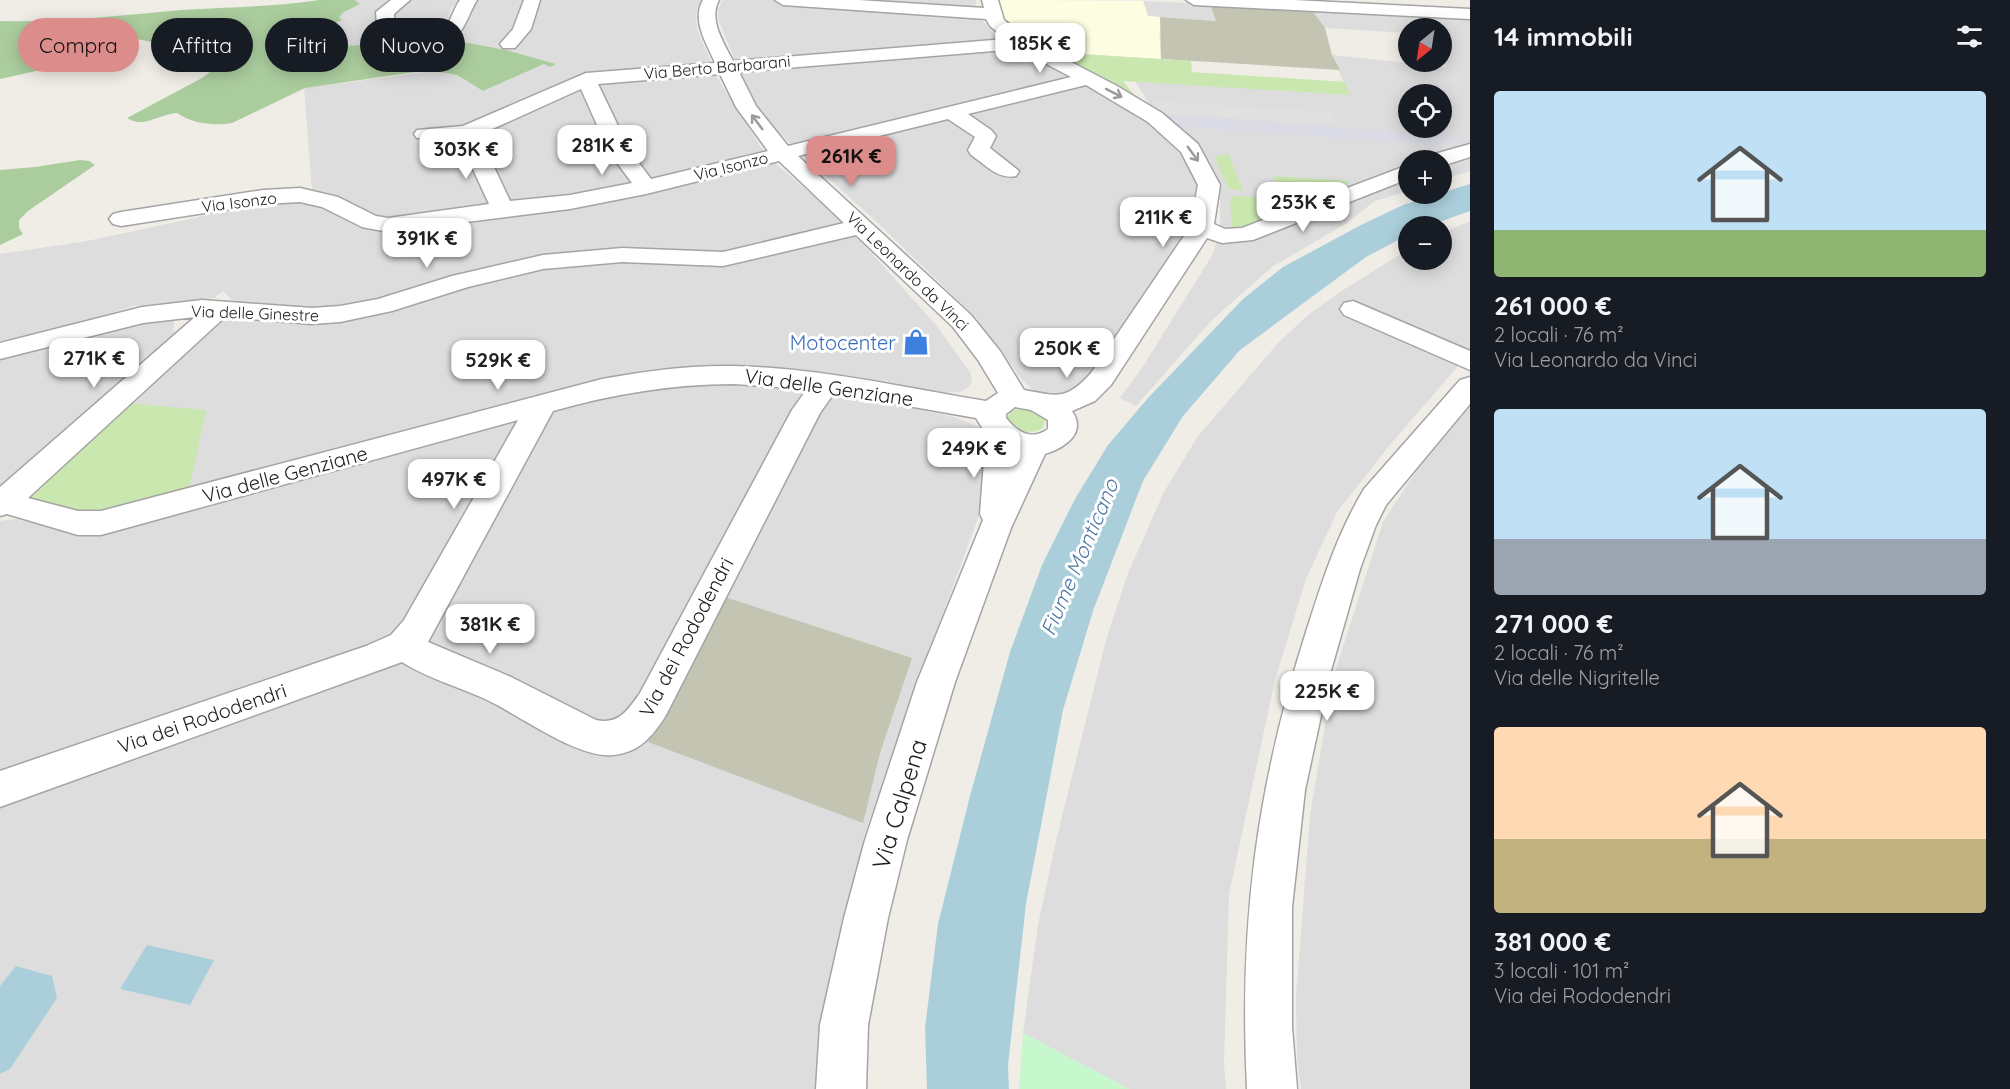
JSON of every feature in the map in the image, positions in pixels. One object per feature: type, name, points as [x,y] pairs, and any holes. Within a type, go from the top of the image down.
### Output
[{"type":"street","points":[[402,0],[386,12],[387,34],[392,40],[410,43],[436,40],[449,34],[458,14],[469,0]]},
{"type":"street","points":[[508,44],[520,34],[525,26],[532,0]]},
{"type":"street","name":"Via Leonardo da Vinci","points":[[711,0],[707,7],[707,19],[746,107],[773,144],[962,321],[990,357],[1003,414]]},
{"type":"street","points":[[783,0],[990,7],[1007,35],[1151,113],[1184,142],[1198,162],[1208,182],[1209,207],[1202,227],[1092,390],[1072,402],[1049,406]]},
{"type":"street","points":[[1194,0],[1470,13]]},
{"type":"street","points":[[1459,0],[1470,13]]},
{"type":"street","name":"Via Berto Barbarani","points":[[424,134],[467,132],[586,79],[1020,43]]},
{"type":"street","points":[[586,79],[620,152],[646,187]]},
{"type":"street","name":"Via Isonzo","points":[[121,219],[263,197],[300,195],[330,202],[379,224],[570,202],[646,187],[1088,79]]},
{"type":"street","points":[[951,112],[984,134],[979,150],[1008,171]]},
{"type":"street","points":[[467,132],[503,208]]},
{"type":"street","points":[[1452,156],[1470,150]]},
{"type":"street","points":[[1202,227],[1219,235],[1245,235],[1398,175]]},
{"type":"street","name":"Via delle Ginestre","points":[[0,351],[128,317],[202,308],[284,315],[333,315],[383,306],[461,281],[543,262],[622,255],[723,259],[863,226]]},
{"type":"street","points":[[2,503],[220,308]]},
{"type":"street","points":[[1353,309],[1470,361]]},
{"type":"street","name":"Via delle Genziane","points":[[2,503],[78,523],[101,523],[602,388],[686,376],[746,376],[826,384],[1003,414]]},
{"type":"street","name":"Via dei Rododendri","points":[[404,645],[425,658],[498,688],[589,735],[605,740],[629,735],[644,719],[653,704],[807,410],[826,384]]},
{"type":"street","points":[[1272,1089],[1268,916],[1271,873],[1292,752],[1314,662],[1352,540],[1363,515],[1375,497],[1470,386]]},
{"type":"street","points":[[1039,401],[1049,406],[1062,420],[1063,427],[1054,440],[1033,445],[1010,439],[1003,414],[1039,401]]},
{"type":"street","name":"Via dei Rododendri","points":[[0,789],[379,657],[404,645],[417,630],[542,404]]},
{"type":"street","name":"Via Calpena","points":[[995,528],[1003,414]]},
{"type":"street","name":"Via Calpena","points":[[841,1089],[844,1025],[866,918],[886,840],[936,682],[995,528],[1024,471],[1033,445]]},
{"type":"shaded area","points":[[355,0],[459,0],[451,9],[448,18],[360,18],[360,45],[348,46],[348,18],[340,18],[339,15],[358,3]]},
{"type":"shaded area","points":[[477,0],[701,0],[697,8],[698,31],[718,79],[760,146],[777,165],[841,219],[936,325],[970,372],[972,380],[969,387],[960,392],[943,393],[823,375],[732,367],[189,490],[126,403],[236,304],[223,291],[214,298],[133,306],[80,323],[0,341],[0,254],[87,241],[246,207],[297,201],[313,203],[304,88],[439,72],[457,75],[483,91],[544,64],[554,64],[506,50],[465,42],[464,17]]},
{"type":"shaded area","points":[[723,0],[976,0],[975,11],[978,17],[1003,41],[1124,107],[1161,131],[1187,162],[1198,184],[1200,202],[1196,226],[1095,373],[1065,396],[1043,394],[1032,389],[1022,380],[976,318],[877,222],[792,146],[758,109],[742,78],[718,19],[718,9]]},
{"type":"shaded area","points":[[999,0],[1143,1],[1148,16],[1160,17],[1162,21],[1159,33],[1161,59],[1050,52],[1013,31],[997,12]]},
{"type":"shaded area","points":[[1143,1],[1210,4],[1216,21],[1148,16]]},
{"type":"shaded area","points":[[1210,4],[1312,10],[1325,28],[1332,55],[1340,70],[1161,59],[1160,17],[1216,21]]},
{"type":"shaded area","points":[[1312,10],[1470,18],[1470,171],[1452,177],[1452,150],[1398,150],[1398,194],[1375,201],[1345,224],[1272,267],[1212,320],[1136,406],[1120,398],[1142,368],[1213,254],[1220,228],[1220,194],[1209,163],[1191,142],[1151,107],[1135,81],[1349,95],[1332,55],[1398,62],[1398,72],[1452,72],[1452,18],[1398,18],[1398,32],[1325,28]]},
{"type":"shaded area","points":[[1153,101],[1331,112],[1338,125],[1163,114],[1155,107]]},
{"type":"shaded area","points":[[1163,114],[1398,132],[1398,138],[1467,137],[1446,146],[1177,127]]},
{"type":"shaded area","points":[[1470,221],[1470,352],[1389,446],[1337,512],[1306,579],[1275,680],[1229,894],[1224,1064],[1226,1089],[1129,1089],[1023,1033],[1038,925],[1055,845],[1106,640],[1128,573],[1164,492],[1198,436],[1278,343],[1307,316],[1398,255],[1398,270],[1452,270],[1452,229]]},
{"type":"shaded area","points":[[175,316],[173,330],[178,336],[0,493],[0,358],[75,339],[105,328]]},
{"type":"shaded area","points":[[732,382],[809,389],[860,397],[954,417],[977,426],[986,434],[981,510],[865,833],[848,906],[824,1089],[0,1089],[0,521],[15,519],[70,532],[138,521],[510,423],[598,395],[642,388]]},
{"type":"shaded area","points":[[1470,406],[1470,1089],[1301,1089],[1297,1059],[1296,997],[1310,815],[1333,678],[1383,522],[1422,462]]},
{"type":"shaded area","points":[[725,597],[912,658],[880,753],[863,823],[648,742]]},
{"type":"green space","points":[[355,0],[360,4],[344,12],[340,18],[265,18],[265,72],[348,72],[348,46],[360,45],[360,72],[415,72],[305,88],[232,123],[196,122],[177,113],[139,122],[127,118],[210,72],[253,72],[253,18],[151,18],[151,42],[139,39],[139,18],[91,18],[182,10]]},
{"type":"green space","points":[[0,21],[18,21],[18,72],[32,72],[0,79]]},
{"type":"green space","points":[[465,42],[506,50],[556,64],[550,67],[544,64],[483,91],[457,75],[439,72],[465,72]]},
{"type":"green space","points":[[1050,52],[1191,61],[1192,72],[1345,82],[1350,95],[1123,81],[1140,102]]},
{"type":"green space","points":[[1228,154],[1243,191],[1229,189],[1214,157]]},
{"type":"green space","points":[[80,160],[89,161],[95,165],[28,211],[19,220],[19,228],[23,234],[0,245],[0,170]]},
{"type":"green space","points":[[1273,176],[1349,181],[1336,193],[1309,197],[1282,194]]},
{"type":"green space","points":[[1233,196],[1319,200],[1244,230],[1232,230],[1230,199]]},
{"type":"green space","points":[[126,403],[206,410],[189,490],[105,512],[82,512],[25,496]]},
{"type":"green space","points":[[1021,408],[1041,414],[1045,420],[1043,428],[1027,432],[1013,427],[1007,418],[1011,411]]},
{"type":"green space","points":[[1023,1033],[1129,1089],[1019,1089]]},
{"type":"water","name":"Fiume Monticano","points":[[1470,184],[1470,211],[1452,217],[1398,216],[1398,240],[1366,257],[1240,350],[1183,416],[1143,481],[1093,611],[1063,710],[1026,904],[1008,1065],[1009,1089],[927,1089],[925,1028],[938,924],[970,796],[1010,652],[1042,565],[1075,499],[1108,445],[1148,398],[1243,299],[1283,267],[1403,205],[1452,204],[1452,190]]},
{"type":"water","points":[[147,945],[214,960],[190,1005],[120,989]]},
{"type":"water","points":[[16,966],[52,976],[57,998],[10,1069],[0,1074],[0,986]]},
{"type":"place","name":"Motocenter","points":[[916,342]]}]
